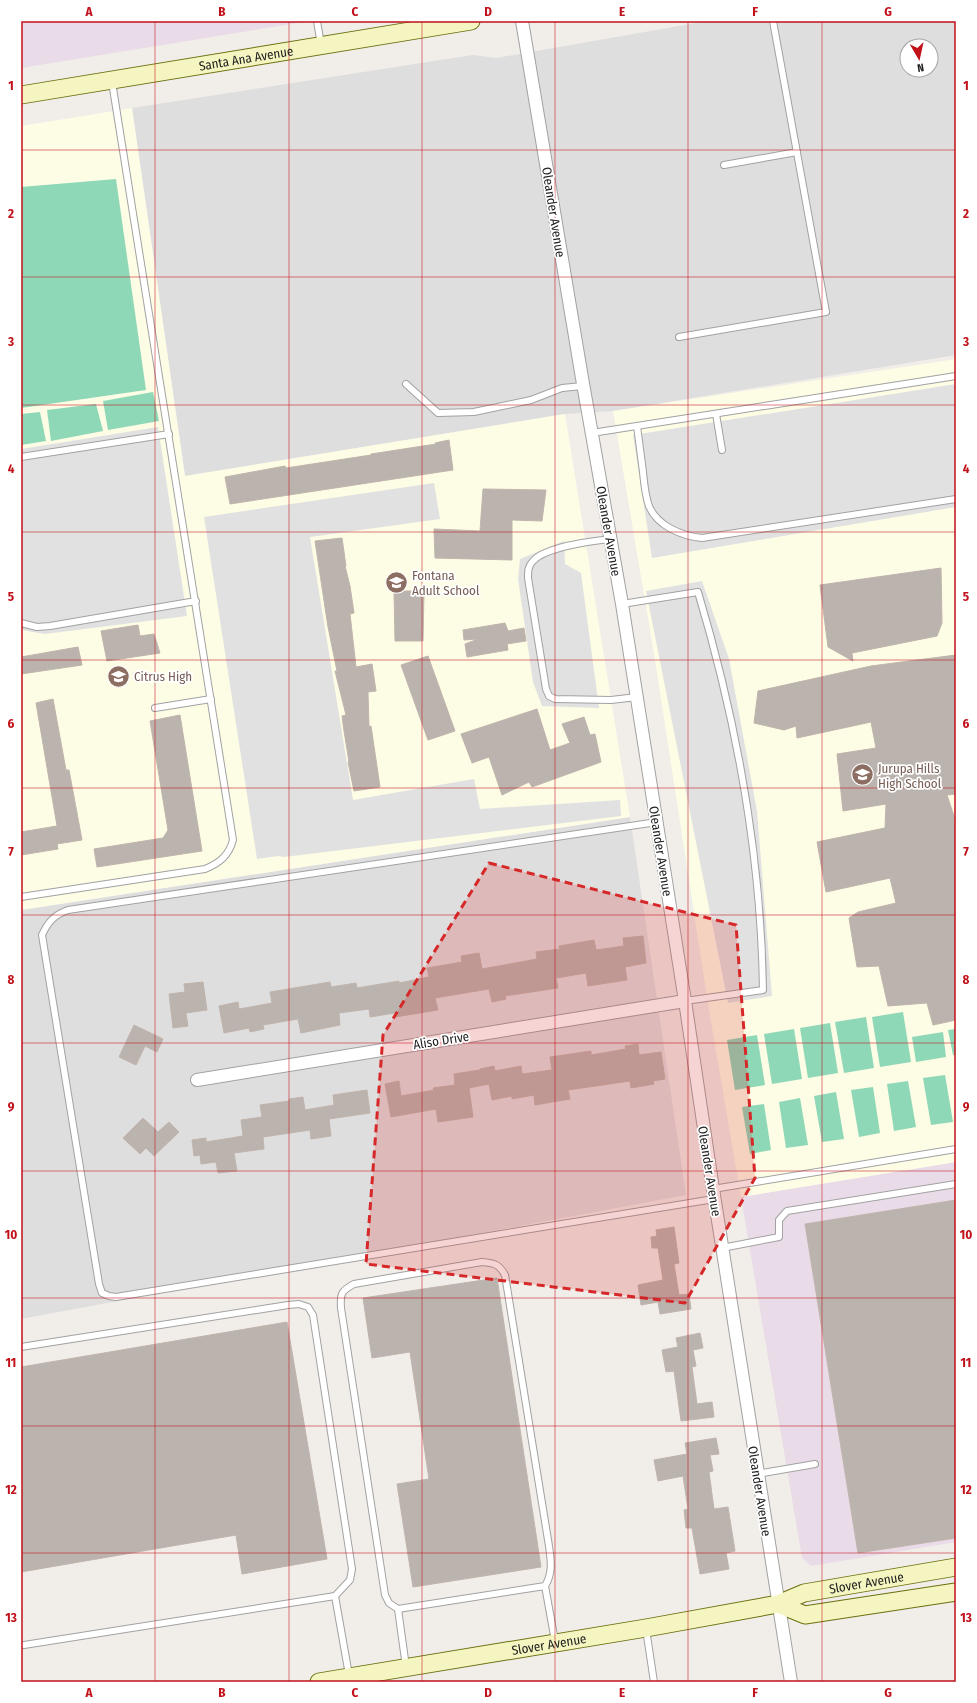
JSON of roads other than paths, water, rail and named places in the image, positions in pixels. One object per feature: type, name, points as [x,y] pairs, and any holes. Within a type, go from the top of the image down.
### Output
[{"type":"main road","name":"Santa Ana Avenue","points":[[21,96],[471,21]]},
{"type":"main road","name":"Slover Avenue","points":[[319,1682],[646,1628],[778,1604],[804,1593],[956,1567]]},
{"type":"main road","name":"Slover Avenue","points":[[778,1604],[805,1615],[956,1592]]},
{"type":"street","name":"Oleander Avenue","points":[[522,21],[583,386],[622,604],[685,1001],[757,1474],[791,1682]]},
{"type":"street","name":"Aliso Drive","points":[[197,1080],[685,1001]]},
{"type":"lane","points":[[317,21],[321,46]]},
{"type":"lane","points":[[679,337],[826,312],[773,21]]},
{"type":"lane","points":[[21,897],[205,869],[213,866],[224,858],[231,848],[233,832],[112,80]]},
{"type":"lane","points":[[724,165],[797,152]]},
{"type":"lane","points":[[592,433],[956,377]]},
{"type":"lane","points":[[406,384],[438,413],[474,412],[531,400],[562,388],[583,386]]},
{"type":"lane","points":[[716,414],[722,450]]},
{"type":"lane","points":[[637,426],[649,507],[664,525],[691,537],[709,537],[956,499]]},
{"type":"lane","points":[[21,457],[169,434]]},
{"type":"lane","points":[[611,539],[573,544],[550,552],[536,558],[528,569],[528,578],[546,688],[549,696],[555,699],[611,700],[637,697]]},
{"type":"lane","points":[[622,604],[698,592],[721,676],[741,779],[751,843],[763,964],[763,990],[685,1001]]},
{"type":"lane","points":[[21,623],[37,627],[50,626],[196,601]]},
{"type":"lane","points":[[155,708],[211,699]]},
{"type":"lane","points":[[657,822],[68,910],[58,914],[50,920],[42,935],[99,1284],[102,1293],[116,1297],[714,1194],[956,1149]]},
{"type":"lane","points":[[722,1248],[779,1237],[779,1220],[787,1211],[956,1184]]},
{"type":"lane","points":[[545,1586],[398,1609],[389,1603],[385,1595],[340,1296],[344,1289],[354,1284],[475,1264],[495,1264],[501,1268],[505,1275],[552,1568],[545,1586],[555,1643]]},
{"type":"lane","points":[[21,1347],[288,1305],[299,1304],[308,1307],[313,1315],[352,1569],[350,1580],[335,1596],[24,1645]]},
{"type":"lane","points":[[757,1474],[815,1464]]},
{"type":"lane","points":[[335,1596],[349,1677]]},
{"type":"lane","points":[[398,1609],[406,1668]]},
{"type":"lane","points":[[646,1628],[654,1682]]},
{"type":"place","name":"Fontana Adult School","points":[[397,582]]},
{"type":"place","name":"Citrus High","points":[[119,676]]},
{"type":"place","name":"Jurupa Hills High School","points":[[862,775]]}]
